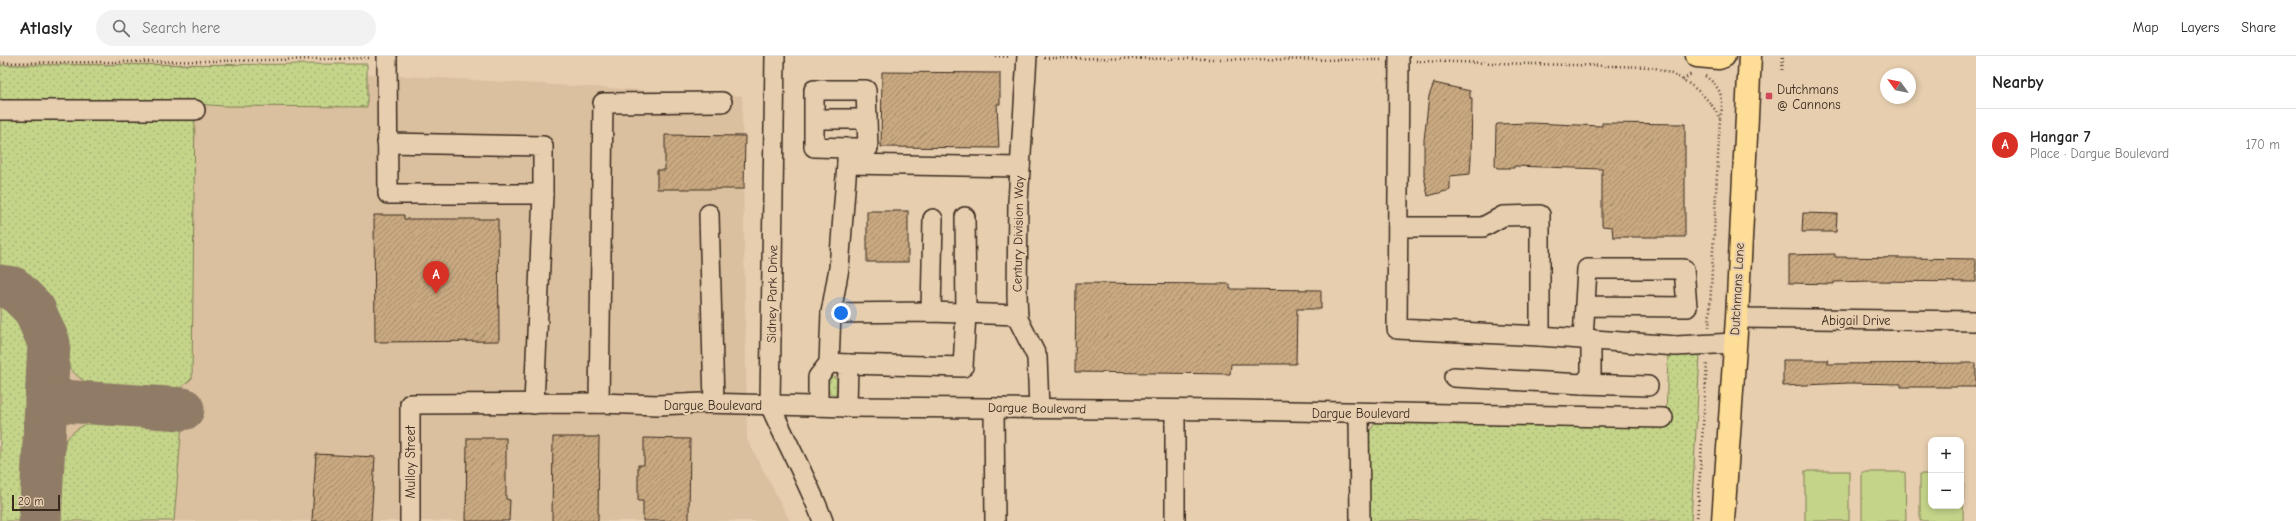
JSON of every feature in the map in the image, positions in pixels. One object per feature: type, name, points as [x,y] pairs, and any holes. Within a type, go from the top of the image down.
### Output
[{"type":"main road","points":[[1698,68],[1724,56]]},
{"type":"main road","name":"Dutchmans Lane","points":[[1723,521],[1734,343],[1737,318],[1750,56]]},
{"type":"street","name":"Sidney Park Drive","points":[[775,56],[770,405],[787,444],[807,480],[823,521]]},
{"type":"street","points":[[387,57],[388,194],[544,194]]},
{"type":"street","name":"Century Division Way","points":[[1027,57],[1018,202],[1018,315],[1037,357],[1039,408]]},
{"type":"street","points":[[1399,58],[1398,329],[1540,336],[1676,346],[1734,343]]},
{"type":"street","points":[[847,156],[868,148],[866,90],[814,90],[814,147],[847,156],[1020,167]]},
{"type":"street","points":[[599,403],[603,103],[722,102]]},
{"type":"street","points":[[0,110],[195,110]]},
{"type":"street","points":[[815,119],[866,119]]},
{"type":"street","points":[[387,143],[543,146],[544,194],[534,404]]},
{"type":"street","points":[[818,406],[818,377],[829,363],[831,313],[839,268],[847,156]]},
{"type":"street","points":[[709,214],[714,403]]},
{"type":"street","points":[[1399,227],[1483,227],[1503,216],[1540,215],[1540,336]]},
{"type":"street","points":[[829,363],[963,367],[966,313],[965,217]]},
{"type":"street","points":[[931,312],[933,219]]},
{"type":"street","points":[[1583,384],[1591,375],[1585,306],[1587,268],[1684,269],[1687,307],[1585,306]]},
{"type":"street","points":[[831,313],[931,312],[1018,315]]},
{"type":"street","name":"Abigail Drive","points":[[1737,318],[1976,321]]},
{"type":"street","points":[[847,407],[848,364]]},
{"type":"street","points":[[1454,377],[1648,386]]},
{"type":"street","name":"Dargue Boulevard","points":[[410,404],[599,403],[658,405],[714,403],[847,407],[1039,408],[1663,418]]},
{"type":"street","name":"Mulloy Street","points":[[410,404],[410,521]]},
{"type":"street","points":[[994,408],[995,521]]},
{"type":"street","points":[[1175,410],[1175,521]]},
{"type":"street","points":[[1359,414],[1360,521]]},
{"type":"path","points":[[995,56],[1399,58],[1652,67],[1662,69],[1683,80],[1698,91],[1713,106],[1720,118]]},
{"type":"path","points":[[1782,70],[1783,56]]},
{"type":"path","points":[[0,63],[218,61],[387,57]]},
{"type":"path","points":[[1683,80],[1698,68],[1718,87],[1722,96],[1723,107],[1720,118],[1697,521]]},
{"type":"path","points":[[1713,81],[1715,77]]},
{"type":"shaded area","points":[[0,61],[168,62],[742,96],[747,439],[790,521],[0,521]]},
{"type":"green space","points":[[367,64],[367,107],[223,106],[170,102],[0,105],[0,65]]},
{"type":"green space","points":[[195,110],[192,378],[186,384],[174,391],[162,393],[100,389],[81,379],[66,363],[61,350],[56,323],[52,314],[41,298],[27,284],[10,275],[0,272],[0,113]]},
{"type":"green space","points":[[0,299],[8,301],[26,321],[33,350],[24,521],[0,521]]},
{"type":"green space","points":[[1668,353],[1700,355],[1691,521],[1364,521],[1366,436],[1376,422],[1380,423],[1384,416],[1666,420]]},
{"type":"green space","points":[[831,375],[837,379],[836,397],[826,390],[824,382]]},
{"type":"green space","points":[[101,418],[182,423],[174,521],[52,521],[54,472],[57,458],[62,446],[70,435],[83,426]]},
{"type":"green space","points":[[1805,471],[1849,471],[1849,521],[1805,521]]},
{"type":"green space","points":[[1862,472],[1905,472],[1906,521],[1862,521]]},
{"type":"green space","points":[[1920,474],[1928,474],[1928,509],[1963,509],[1963,521],[1920,521]]},
{"type":"building","points":[[882,72],[1000,73],[1000,104],[997,104],[999,148],[881,147]]},
{"type":"building","points":[[1434,83],[1470,91],[1470,98],[1472,98],[1471,158],[1470,174],[1450,176],[1450,190],[1428,196],[1424,176],[1424,140],[1429,96]]},
{"type":"building","points":[[1531,123],[1602,126],[1602,123],[1685,124],[1685,237],[1613,237],[1612,227],[1602,226],[1602,169],[1514,166],[1514,168],[1497,168],[1495,166],[1497,124]]},
{"type":"building","points":[[665,135],[745,136],[744,189],[657,189],[657,170],[665,170]]},
{"type":"building","points":[[867,211],[908,211],[908,262],[867,262]]},
{"type":"building","points":[[1803,213],[1837,214],[1836,232],[1802,232]]},
{"type":"building","points":[[374,215],[404,215],[404,219],[498,219],[499,341],[375,342]]},
{"type":"building","points":[[1835,254],[1835,257],[1976,259],[1976,282],[1872,281],[1834,282],[1834,284],[1789,283],[1789,255]]},
{"type":"building","points":[[1076,283],[1230,284],[1230,289],[1321,290],[1321,309],[1297,309],[1296,364],[1231,364],[1230,374],[1075,372]]},
{"type":"building","points":[[1783,360],[1828,360],[1828,364],[1976,363],[1976,387],[1901,387],[1901,384],[1849,383],[1783,386]]},
{"type":"building","points":[[553,437],[599,437],[598,521],[552,521]]},
{"type":"building","points":[[467,438],[506,438],[506,499],[510,500],[509,521],[466,521]]},
{"type":"building","points":[[644,438],[690,439],[689,521],[643,521],[643,501],[638,501],[638,465],[644,465]]},
{"type":"building","points":[[316,454],[375,457],[371,521],[312,521]]},
{"type":"taxiway","points":[[0,286],[13,288],[34,309],[49,343],[40,521]]},
{"type":"taxiway","points":[[46,400],[183,409]]},
{"type":"place","name":"Dutchmans @ Cannons","points":[[1769,96]]},
{"type":"place","name":"Hangar 7","points":[[436,294]]}]
